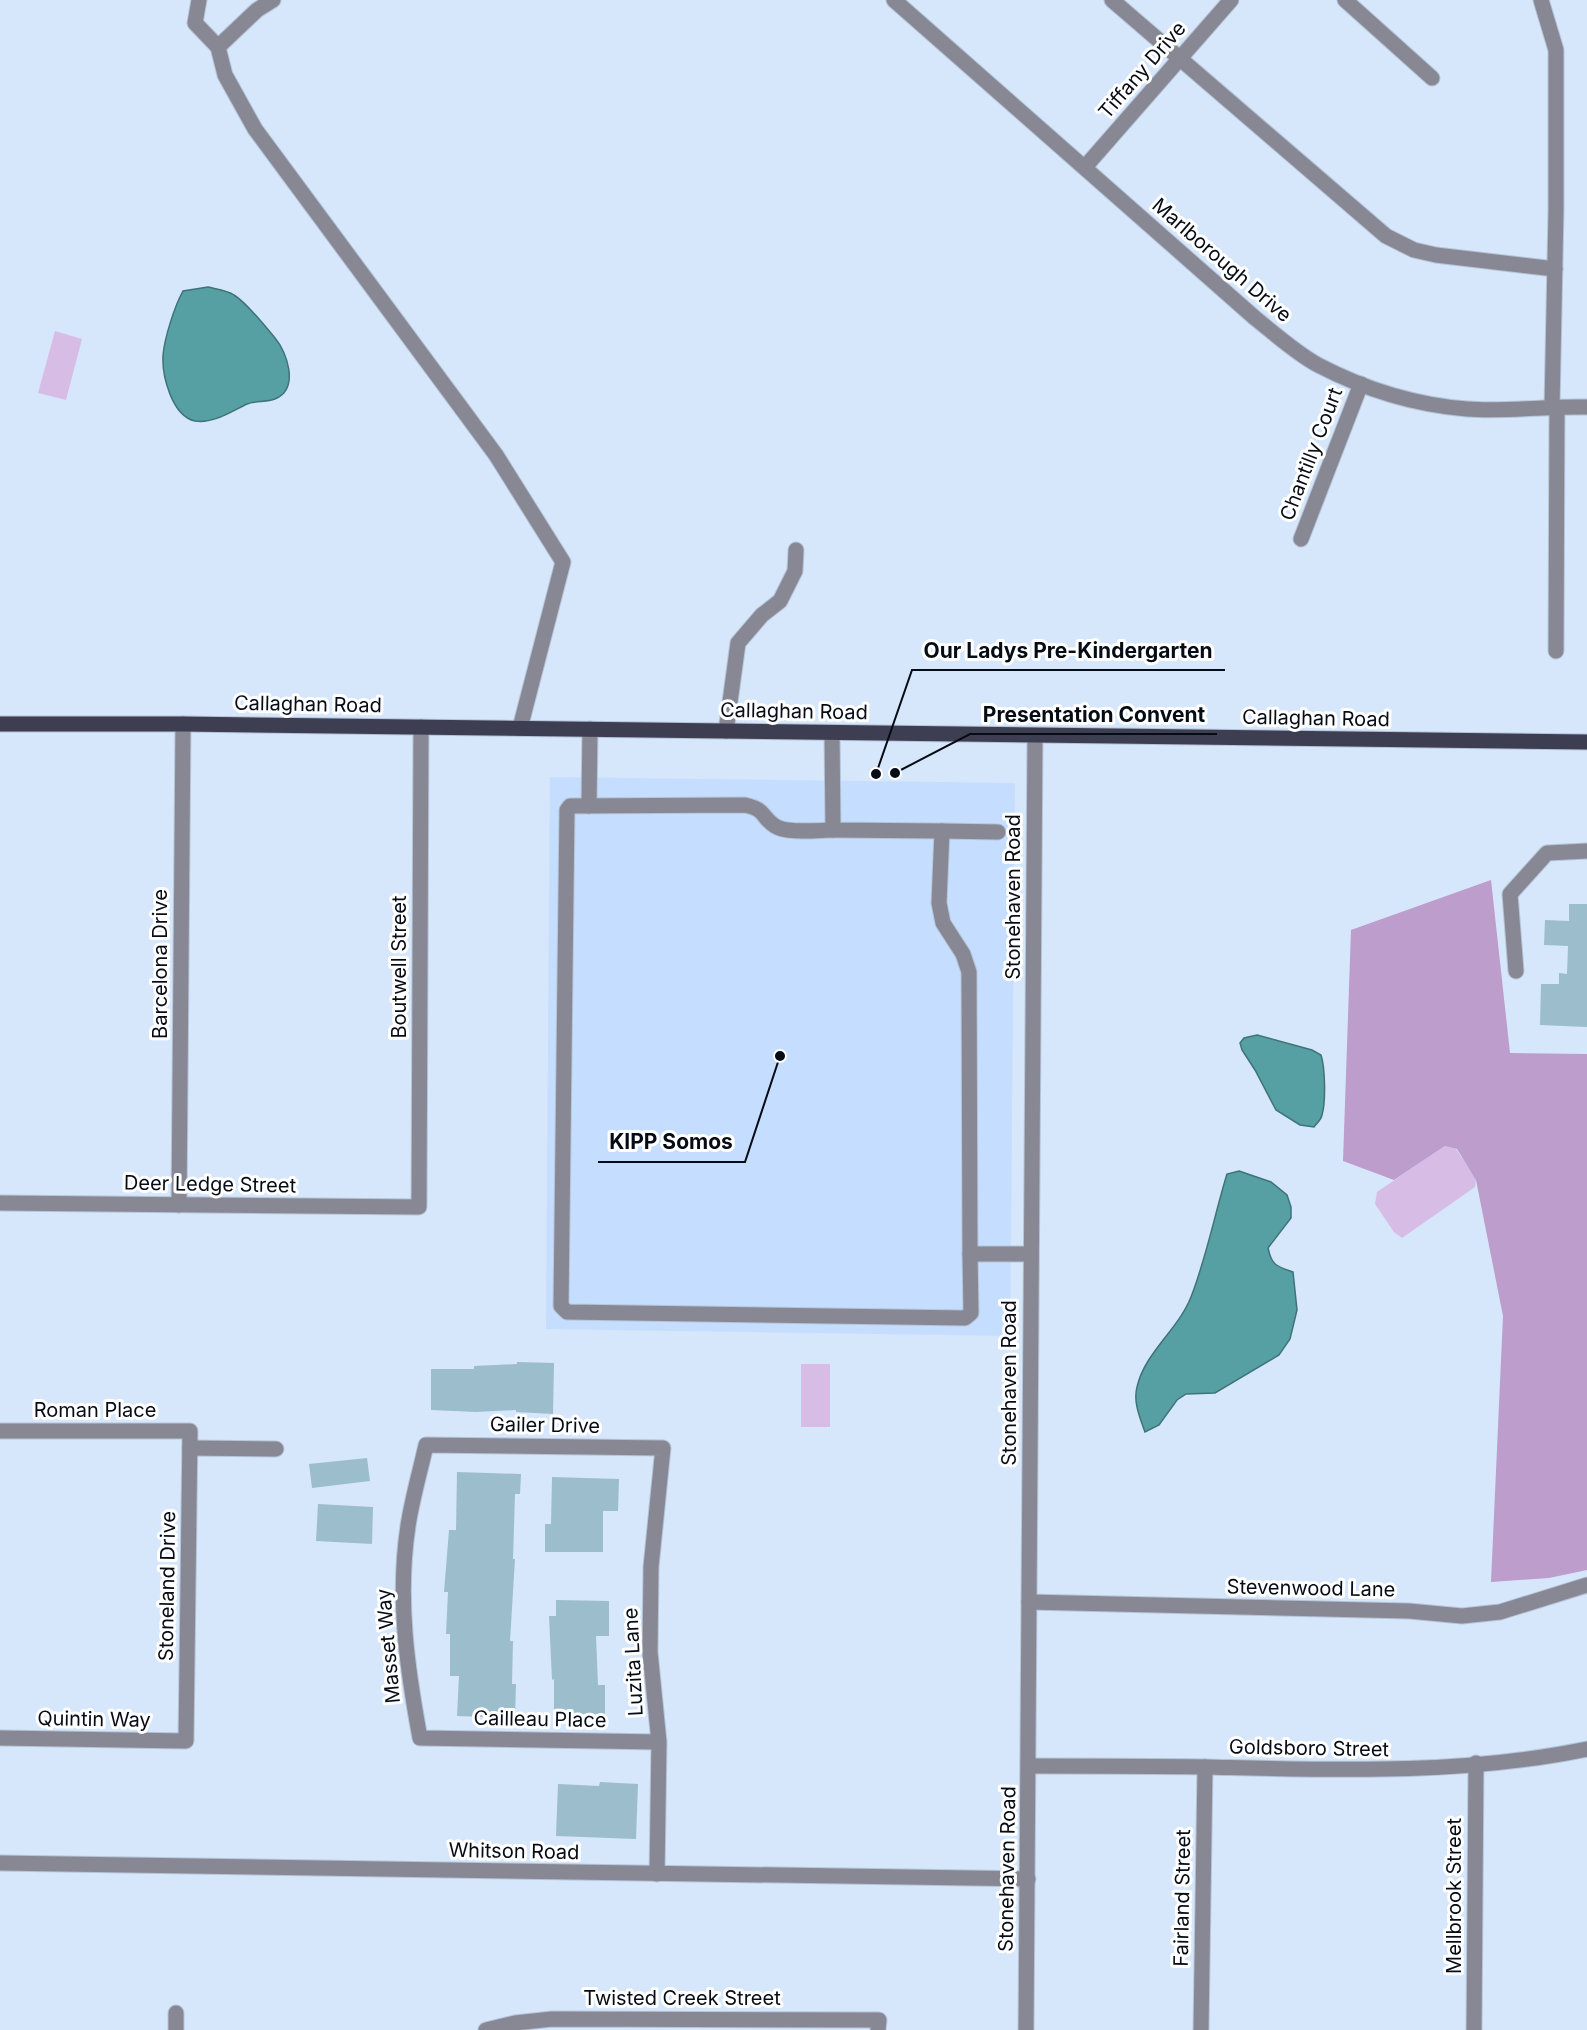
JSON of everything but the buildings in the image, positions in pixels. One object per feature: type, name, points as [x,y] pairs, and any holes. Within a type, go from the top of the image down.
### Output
[{"type":"main road","name":"Callaghan Road","points":[[0,724],[183,724],[1587,742]]},
{"type":"street","points":[[199,0],[195,23],[218,47],[225,75],[255,129],[496,455],[563,562],[520,728]]},
{"type":"street","points":[[218,47],[257,10],[273,0]]},
{"type":"street","name":"Marlborough Drive","points":[[894,0],[1255,318],[1316,364],[1361,384],[1395,396],[1429,404],[1468,409],[1514,410],[1587,407]]},
{"type":"street","points":[[1112,0],[1364,219],[1393,240],[1414,250],[1436,255],[1555,269]]},
{"type":"street","name":"Tiffany Drive","points":[[1085,167],[1232,0]]},
{"type":"street","points":[[1345,0],[1432,78]]},
{"type":"street","points":[[1541,0],[1556,50],[1556,651]]},
{"type":"street","name":"Chantilly Court","points":[[1301,539],[1361,384]]},
{"type":"street","points":[[726,731],[738,643],[762,615],[780,601],[795,571],[796,550]]},
{"type":"street","name":"Barcelona Drive","points":[[179,1205],[183,724]]},
{"type":"street","name":"Boutwell Street","points":[[419,1207],[421,727]]},
{"type":"street","points":[[589,806],[590,729]]},
{"type":"street","points":[[832,733],[833,830]]},
{"type":"street","name":"Stonehaven Road","points":[[1026,2030],[1035,736]]},
{"type":"street","points":[[942,831],[939,903],[943,923],[963,954],[969,972],[971,1313],[965,1318],[567,1312],[561,1306],[567,810],[570,806],[745,805],[758,808],[776,827],[790,830],[942,831],[998,832]]},
{"type":"street","points":[[1516,971],[1510,894],[1547,853],[1587,851]]},
{"type":"street","name":"Deer Ledge Street","points":[[0,1203],[419,1207]]},
{"type":"street","points":[[970,1254],[1030,1254]]},
{"type":"street","name":"Roman Place","points":[[0,1431],[190,1431]]},
{"type":"street","name":"Stoneland Drive","points":[[186,1741],[190,1431]]},
{"type":"street","name":"Gailer Drive","points":[[426,1445],[663,1448]]},
{"type":"street","name":"Masset Way","points":[[420,1738],[405,1641],[403,1581],[408,1526],[426,1445]]},
{"type":"street","points":[[190,1448],[276,1449]]},
{"type":"street","name":"Luzita Lane","points":[[657,1874],[659,1742],[650,1652],[651,1567],[663,1448]]},
{"type":"street","name":"Stevenwood Lane","points":[[1029,1602],[1409,1611],[1462,1616],[1500,1612],[1587,1585]]},
{"type":"street","name":"Quintin Way","points":[[0,1738],[186,1741]]},
{"type":"street","name":"Cailleau Place","points":[[420,1738],[659,1742]]},
{"type":"street","name":"Goldsboro Street","points":[[1029,1766],[1204,1767],[1338,1771],[1412,1769],[1554,1756],[1587,1749]]},
{"type":"street","name":"Mellbrook Street","points":[[1474,2030],[1476,1763]]},
{"type":"street","name":"Fairland Street","points":[[1201,2030],[1204,1767]]},
{"type":"street","name":"Whitson Road","points":[[0,1863],[1028,1879]]},
{"type":"street","points":[[176,2030],[177,2013]]},
{"type":"street","name":"Twisted Creek Street","points":[[486,2030],[515,2023],[552,2019],[878,2025]]},
{"type":"shaded area","points":[[208,287],[231,293],[256,315],[279,344],[287,360],[289,378],[284,393],[277,398],[251,403],[209,421],[195,421],[180,412],[170,394],[164,374],[163,356],[170,322],[183,291]]},
{"type":"shaded area","points":[[55,331],[82,339],[66,400],[38,393]]},
{"type":"shaded area","points":[[550,777],[1015,783],[1010,1336],[546,1329]]},
{"type":"shaded area","points":[[1491,880],[1510,1053],[1587,1054],[1587,1570],[1549,1578],[1491,1582],[1503,1316],[1476,1180],[1457,1149],[1445,1146],[1394,1180],[1343,1161],[1351,930]]},
{"type":"shaded area","points":[[1257,1035],[1312,1050],[1321,1055],[1324,1102],[1320,1120],[1314,1127],[1300,1125],[1276,1110],[1240,1043],[1244,1038]]},
{"type":"shaded area","points":[[1445,1146],[1456,1149],[1476,1179],[1475,1187],[1402,1238],[1394,1232],[1375,1204],[1377,1192]]},
{"type":"shaded area","points":[[1239,1171],[1271,1182],[1287,1195],[1291,1207],[1291,1218],[1268,1248],[1276,1264],[1293,1272],[1297,1310],[1290,1339],[1279,1355],[1215,1393],[1186,1394],[1177,1400],[1159,1425],[1145,1432],[1136,1398],[1141,1374],[1191,1297],[1227,1174]]},
{"type":"shaded area","points":[[801,1364],[830,1364],[830,1427],[801,1427]]},
{"type":"place","name":"Presentation Convent","points":[[895,773]]},
{"type":"place","name":"Our Ladys Pre-Kindergarten","points":[[876,774]]},
{"type":"place","name":"KIPP Somos","points":[[780,1056]]}]
